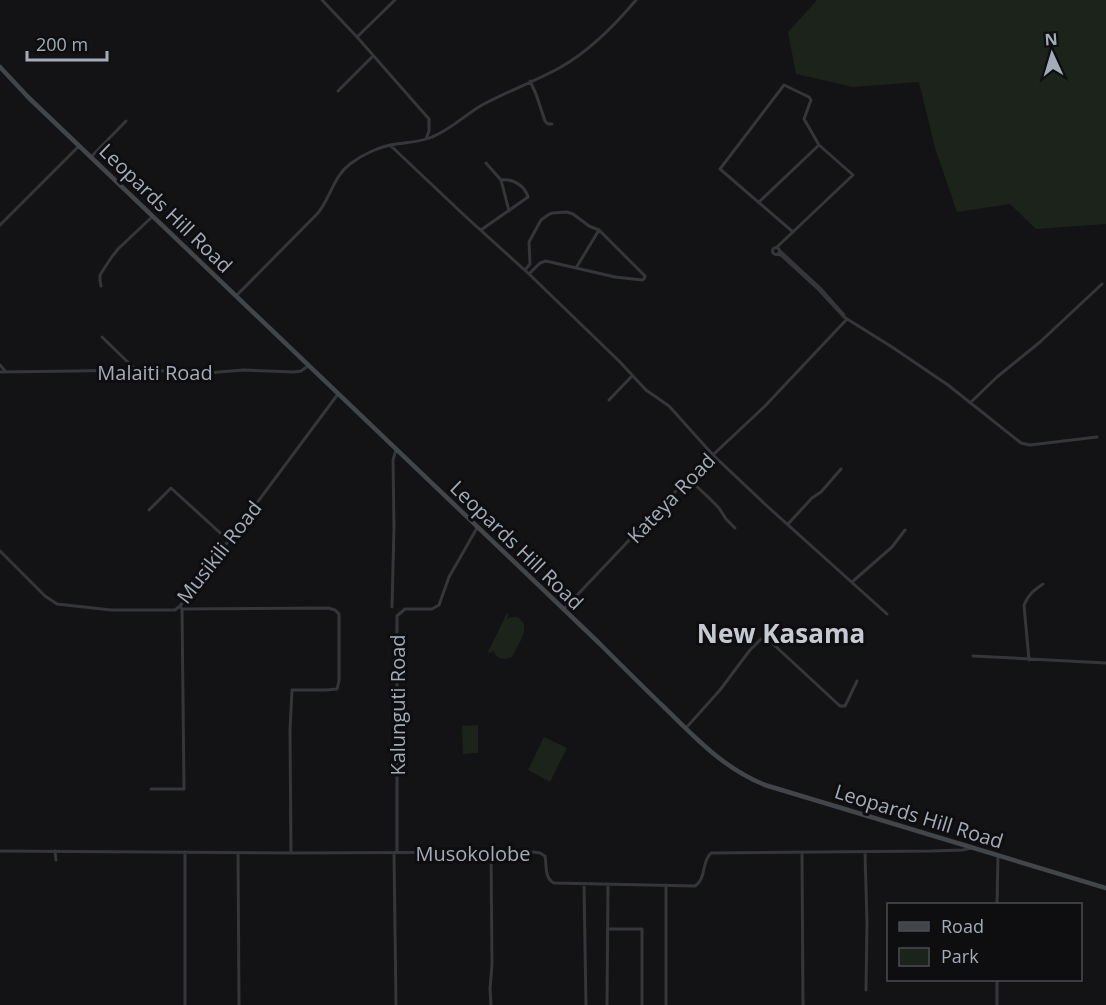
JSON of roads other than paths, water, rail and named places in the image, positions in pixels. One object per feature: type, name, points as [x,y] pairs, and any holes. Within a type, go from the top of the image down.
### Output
[{"type":"main road","name":"Leopards Hill Road","points":[[0,67],[28,97],[715,755],[743,775],[795,794],[1106,888]]},
{"type":"street","points":[[322,0],[429,119],[430,127],[426,140]]},
{"type":"street","points":[[357,37],[395,0]]},
{"type":"street","points":[[236,296],[318,213],[325,204],[335,180],[345,168],[360,158],[390,145],[426,140],[480,106],[554,70],[574,58],[615,23],[636,0]]},
{"type":"street","points":[[338,91],[373,56]]},
{"type":"street","points":[[530,81],[545,121],[552,124]]},
{"type":"street","points":[[793,232],[720,169],[784,85],[809,97],[811,100],[804,119],[819,145],[853,175],[793,232],[778,251],[820,288],[840,309],[845,318],[948,385],[1025,444],[1097,436]]},
{"type":"street","points":[[91,157],[126,121]]},
{"type":"street","points":[[0,225],[79,145]]},
{"type":"street","points":[[390,145],[525,270],[650,393],[669,406],[713,455],[767,506],[887,614]]},
{"type":"street","points":[[759,202],[819,145]]},
{"type":"street","points":[[486,163],[501,180],[509,211]]},
{"type":"street","points":[[481,230],[528,198],[525,190],[518,183],[510,179],[501,180]]},
{"type":"street","points":[[525,270],[530,264],[530,240],[541,220],[548,215],[561,212],[570,213],[599,230],[636,265],[645,278],[642,280],[622,278],[546,261],[540,263],[529,274]]},
{"type":"street","points":[[101,286],[100,275],[111,258],[153,216]]},
{"type":"street","points":[[576,268],[599,230]]},
{"type":"street","points":[[970,403],[1102,284]]},
{"type":"street","name":"Kateya Road","points":[[563,610],[686,482],[782,388],[845,318]]},
{"type":"street","points":[[102,337],[136,370]]},
{"type":"street","points":[[0,365],[6,372]]},
{"type":"street","name":"Malaiti Road","points":[[0,372],[136,370],[199,373],[238,370],[294,372],[301,371],[308,366]]},
{"type":"street","points":[[609,400],[632,376]]},
{"type":"street","name":"Musikili Road","points":[[0,551],[45,596],[57,604],[132,610],[175,610],[181,607],[338,394]]},
{"type":"street","points":[[392,607],[393,460],[396,450]]},
{"type":"street","points":[[788,524],[842,469]]},
{"type":"street","points":[[686,482],[694,484],[720,508],[735,528]]},
{"type":"street","points":[[149,510],[171,488],[229,541]]},
{"type":"street","name":"Kalunguti Road","points":[[396,853],[397,616],[405,609],[432,609],[439,605],[452,571],[477,528]]},
{"type":"street","points":[[852,582],[892,547],[905,530]]},
{"type":"street","points":[[1029,660],[1024,605],[1033,590],[1042,584]]},
{"type":"street","points":[[151,789],[184,789],[181,607],[328,608],[335,610],[339,614],[338,689],[292,690],[291,853]]},
{"type":"street","points":[[686,728],[761,639],[772,643],[840,706],[845,706],[857,681]]},
{"type":"street","points":[[973,656],[1106,663]]},
{"type":"street","name":"Musokolobe","points":[[0,851],[540,853],[545,856],[546,873],[551,882],[559,884],[695,886],[699,884],[706,859],[711,853],[865,852],[972,848]]},
{"type":"street","points":[[55,851],[56,860]]},
{"type":"street","points":[[185,852],[185,1005]]},
{"type":"street","points":[[491,852],[492,965],[490,989],[492,1005]]},
{"type":"street","points":[[802,852],[803,1005]]},
{"type":"street","points":[[865,852],[866,990]]},
{"type":"street","points":[[238,853],[239,1005]]},
{"type":"street","points":[[396,853],[396,1005]]},
{"type":"street","points":[[997,903],[998,855]]},
{"type":"street","points":[[584,884],[586,1005]]},
{"type":"street","points":[[607,1005],[608,884]]},
{"type":"street","points":[[666,885],[666,1005]]},
{"type":"street","points":[[608,929],[642,929],[642,1005]]},
{"type":"street","points":[[997,981],[998,1005]]},
{"type":"district","name":"New Kasama","points":[[781,633]]}]
